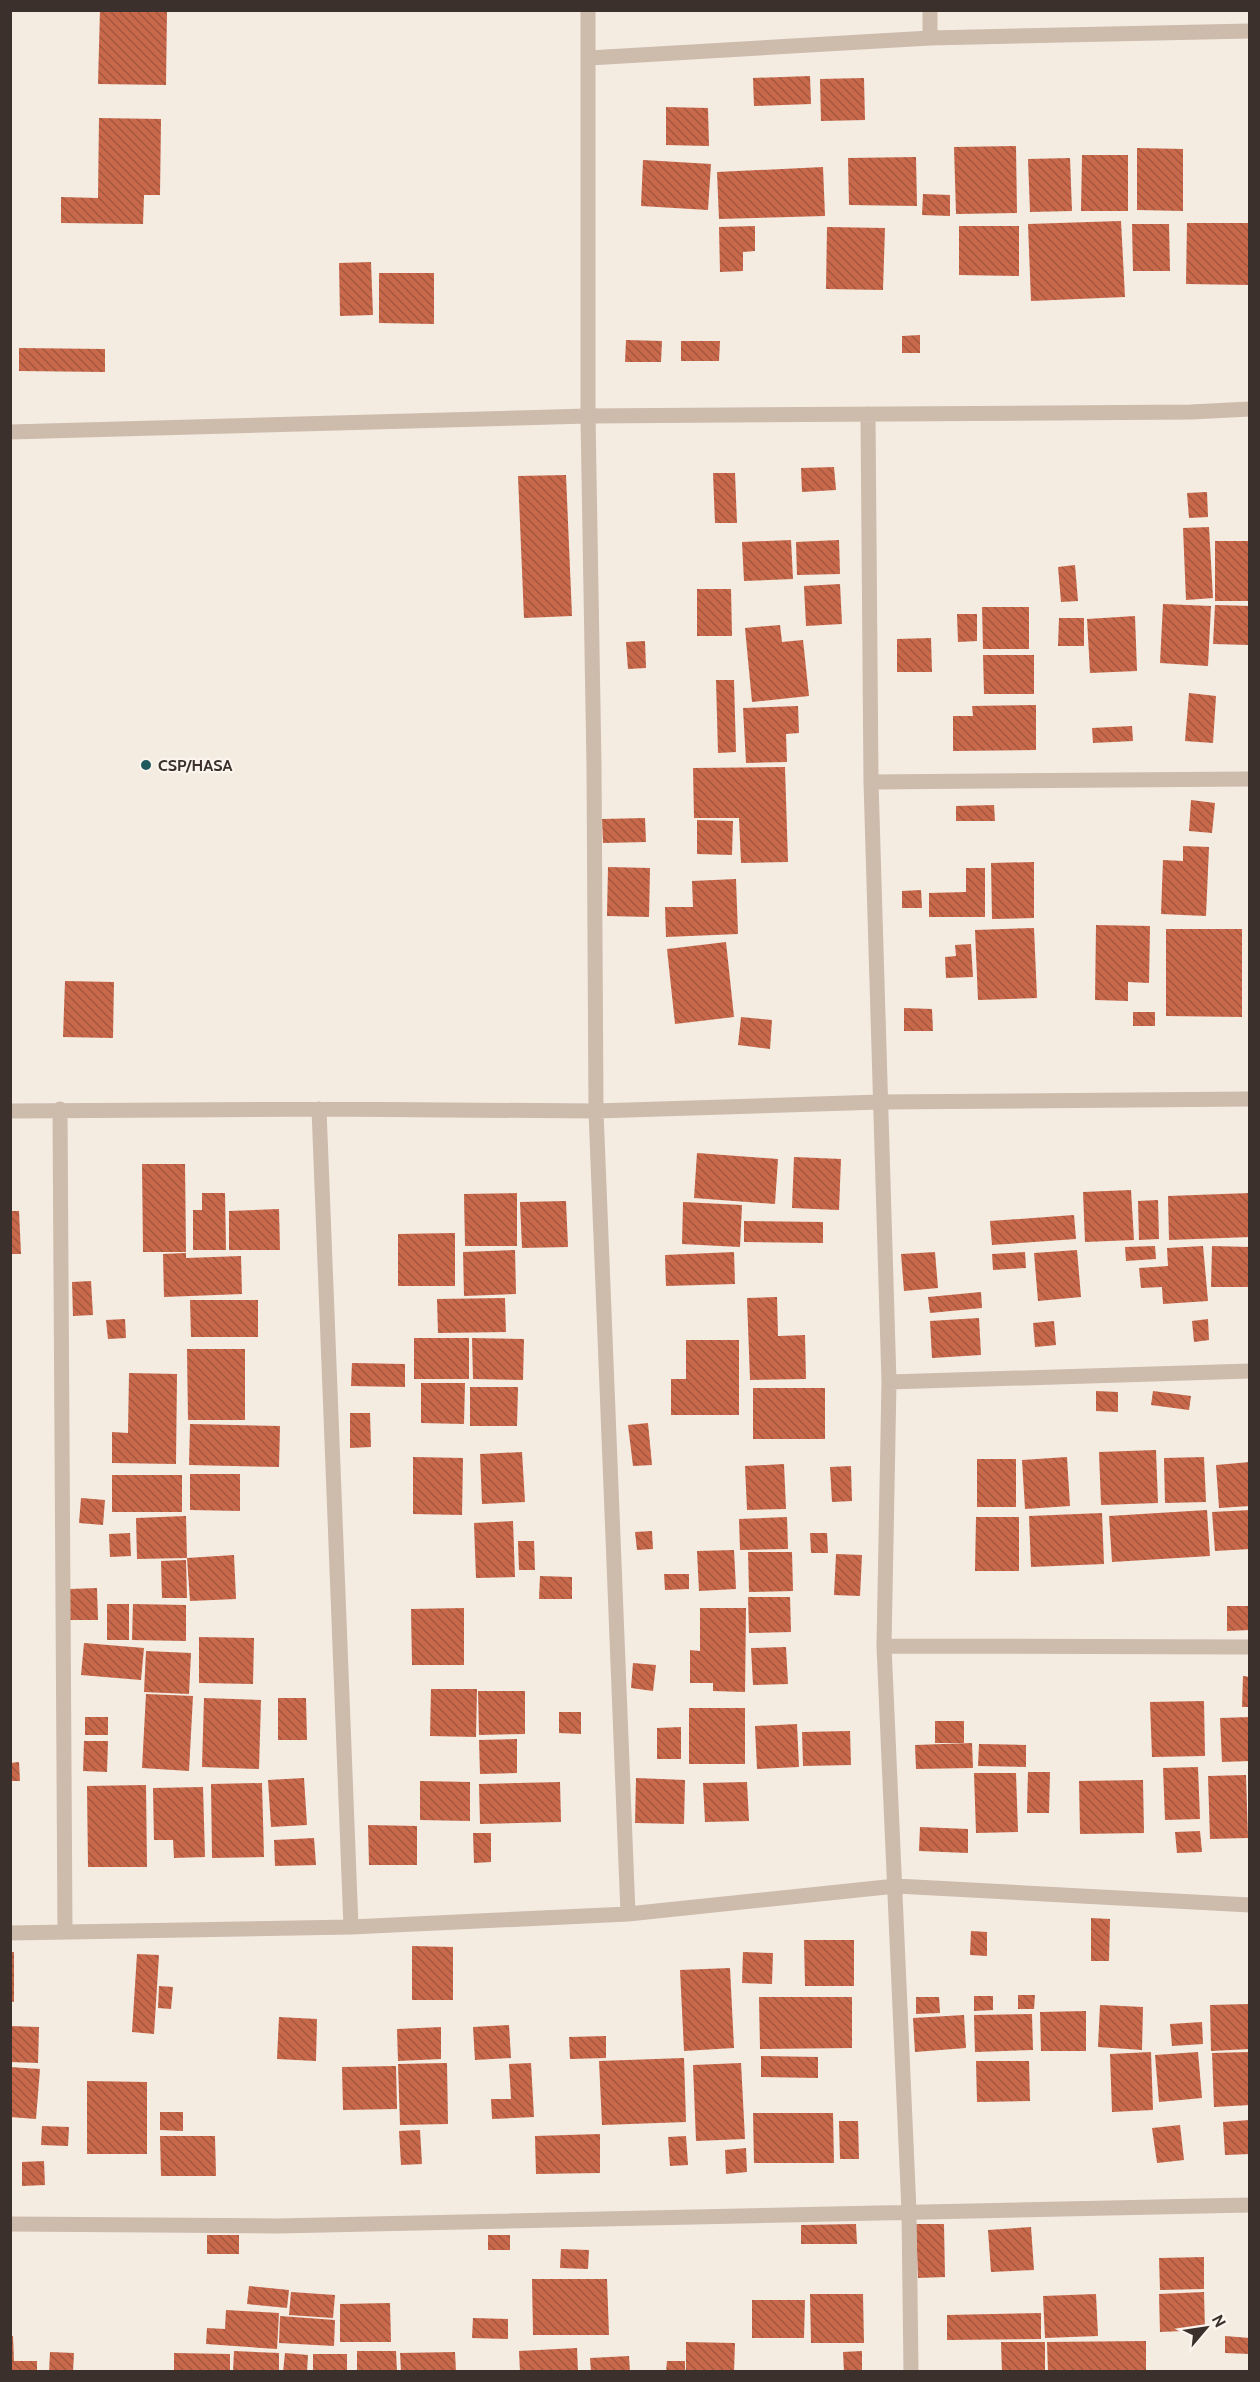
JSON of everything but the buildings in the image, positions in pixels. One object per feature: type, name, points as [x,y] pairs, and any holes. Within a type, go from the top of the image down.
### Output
[{"type":"street","points":[[588,10],[588,416],[594,765],[596,1111],[628,1914]]},
{"type":"street","points":[[930,10],[930,38]]},
{"type":"street","points":[[589,58],[930,38],[1250,31]]},
{"type":"street","points":[[10,432],[588,416],[1179,412],[1250,409]]},
{"type":"street","points":[[868,414],[872,782],[890,1382],[884,1646],[909,2211],[911,2372]]},
{"type":"street","points":[[872,782],[1250,780]]},
{"type":"street","points":[[10,1111],[319,1109],[596,1111],[880,1102],[1250,1099]]},
{"type":"street","points":[[60,1109],[65,1932]]},
{"type":"street","points":[[319,1109],[351,1927]]},
{"type":"street","points":[[890,1382],[1250,1371]]},
{"type":"street","points":[[884,1646],[1250,1647]]},
{"type":"street","points":[[10,1934],[351,1927],[628,1914],[896,1886],[1250,1905]]},
{"type":"street","points":[[10,2224],[277,2226],[1250,2205]]},
{"type":"place","name":"CSP/HASA","points":[[146,765]]}]
